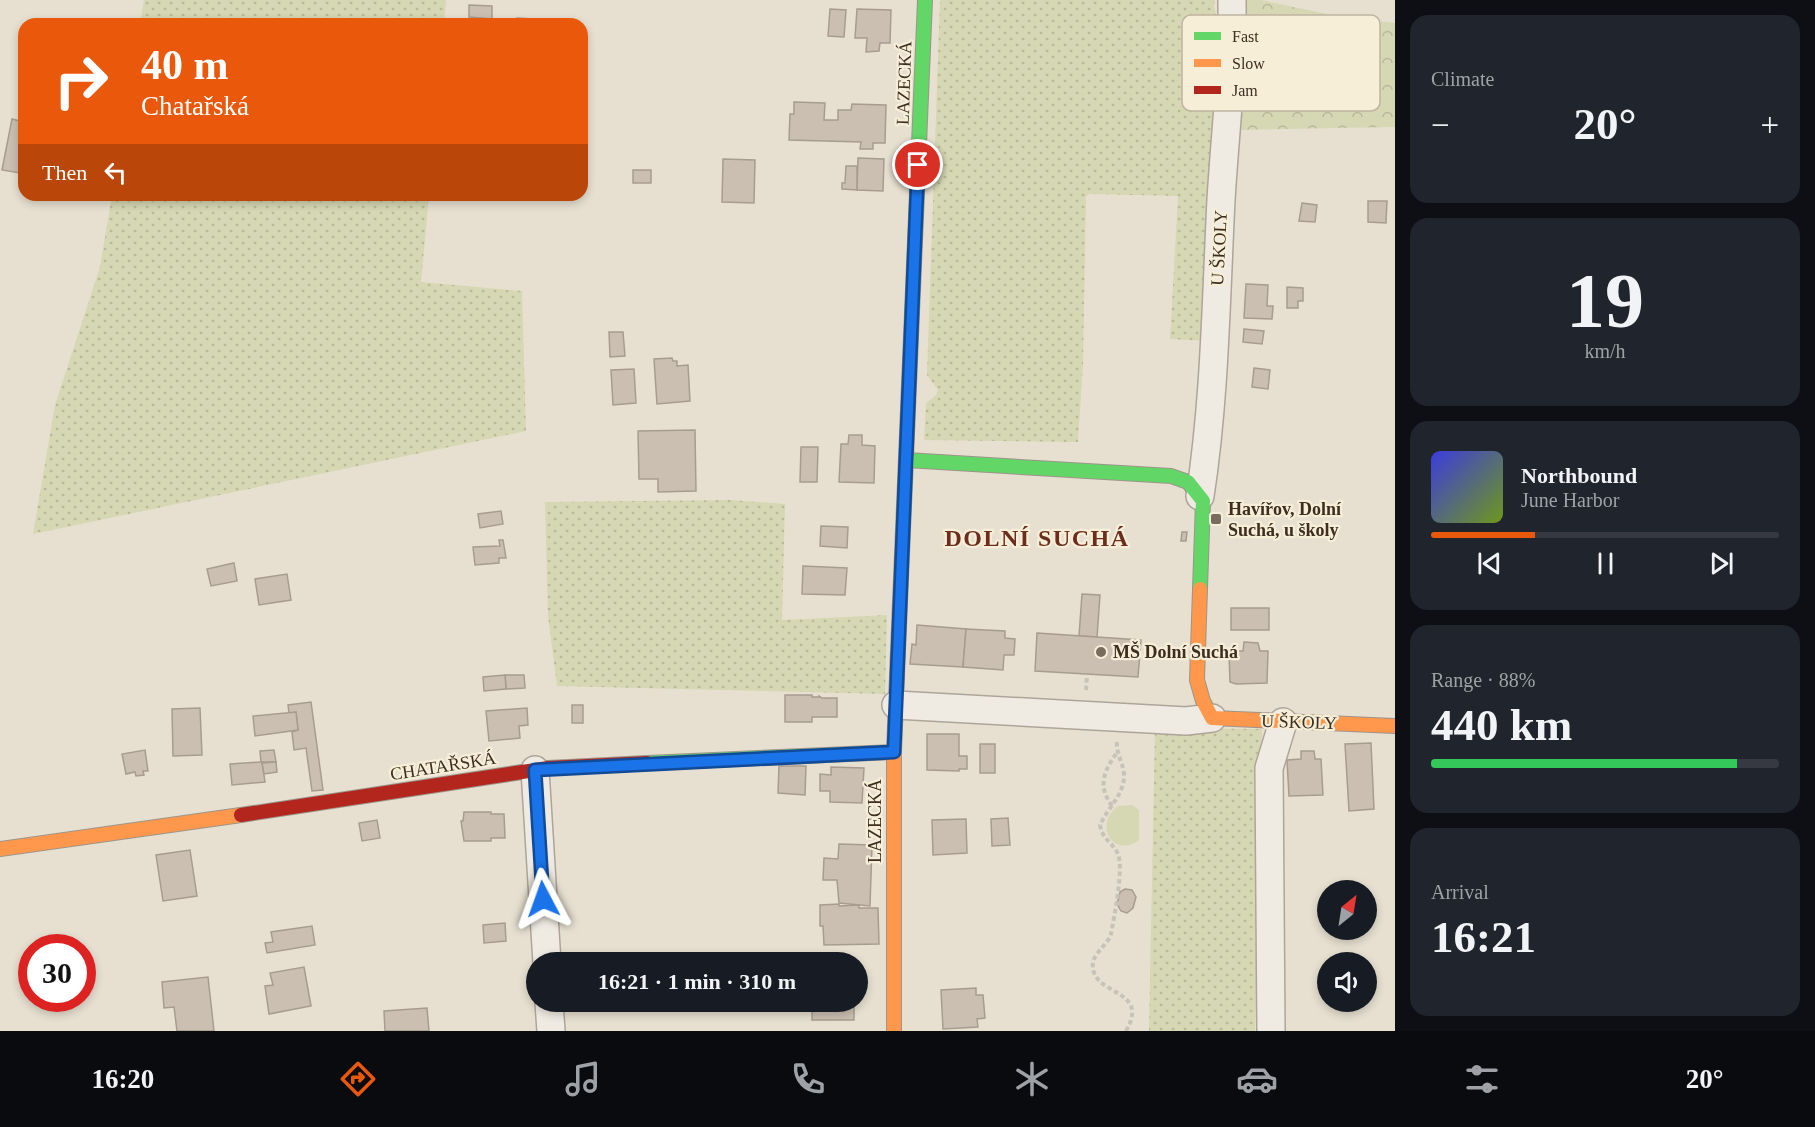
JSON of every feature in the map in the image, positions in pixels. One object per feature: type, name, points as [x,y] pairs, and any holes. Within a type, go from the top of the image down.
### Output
[{"type":"street","name":"LAZECKÁ","points":[[894,1031],[894,752],[925,0]]},
{"type":"street","name":"U ŠKOLY","points":[[1232,0],[1232,15]]},
{"type":"street","name":"U ŠKOLY","points":[[1228,111],[1221,199],[1214,358],[1200,496],[1203,501],[1197,680],[1203,701],[1212,717],[1395,726]]},
{"type":"street","points":[[906,460],[1171,476],[1188,482],[1200,496]]},
{"type":"street","points":[[896,705],[1186,721],[1212,717]]},
{"type":"street","points":[[1272,1031],[1269,768],[1283,722]]},
{"type":"street","name":"CHATAŘSKÁ","points":[[0,849],[535,770],[894,752]]},
{"type":"street","points":[[535,770],[546,952]]},
{"type":"street","points":[[550,1012],[551,1031]]},
{"type":"path","points":[[1112,806],[1103,790],[1103,778],[1116,754],[1117,717]]},
{"type":"path","points":[[1116,754],[1122,764],[1124,776],[1121,792],[1100,825],[1105,839],[1117,852],[1120,866],[1109,940],[1099,949],[1094,967],[1095,974],[1101,981],[1125,996],[1130,1004],[1131,1013],[1126,1031]]},
{"type":"green space","points":[[144,0],[446,0],[444,18],[141,18]]},
{"type":"green space","points":[[940,0],[1215,0],[1216,15],[1182,15],[1182,111],[1218,111],[1206,341],[1170,339],[1178,196],[1089,194],[1086,196],[1083,365],[1078,442],[924,440],[926,403],[936,395],[938,390],[927,375]]},
{"type":"green space","points":[[1236,0],[1261,0],[1332,15],[1236,15]]},
{"type":"green space","points":[[1380,21],[1395,23],[1395,127],[1234,130],[1234,111],[1380,111]]},
{"type":"green space","points":[[111,201],[428,201],[421,282],[522,291],[526,431],[33,534],[55,405],[100,267]]},
{"type":"green space","points":[[731,500],[785,504],[782,620],[887,615],[885,694],[557,686],[548,616],[545,502]]},
{"type":"green space","points":[[1155,728],[1262,729],[1255,1031],[1149,1031]]},
{"type":"green space","points":[[1132,805],[1139,810],[1139,840],[1130,845],[1115,843],[1109,837],[1107,830],[1110,814],[1118,806]]},
{"type":"building","points":[[469,5],[492,6],[492,18],[469,17]]},
{"type":"building","points":[[830,9],[846,10],[844,37],[828,36]]},
{"type":"building","points":[[857,9],[891,10],[890,43],[880,43],[879,51],[866,52],[867,38],[855,38]]},
{"type":"building","points":[[794,102],[825,103],[824,120],[838,120],[838,110],[851,110],[852,104],[886,105],[885,143],[873,143],[873,149],[860,149],[861,142],[789,140],[790,114],[794,114]]},
{"type":"building","points":[[12,119],[18,120],[18,173],[2,170]]},
{"type":"building","points":[[858,158],[884,159],[883,191],[857,190]]},
{"type":"building","points":[[723,159],[755,160],[754,203],[722,202]]},
{"type":"building","points":[[846,166],[857,166],[857,190],[842,189],[842,183],[845,183]]},
{"type":"building","points":[[633,170],[651,170],[651,183],[633,183]]},
{"type":"building","points":[[1368,201],[1387,201],[1386,223],[1368,222]]},
{"type":"building","points":[[1302,203],[1317,205],[1315,222],[1299,221]]},
{"type":"building","points":[[1246,284],[1268,285],[1267,306],[1273,306],[1272,319],[1244,318]]},
{"type":"building","points":[[1287,287],[1303,288],[1303,301],[1298,301],[1298,308],[1287,308]]},
{"type":"building","points":[[1244,329],[1264,331],[1262,344],[1243,342]]},
{"type":"building","points":[[609,332],[623,332],[625,356],[610,357]]},
{"type":"building","points":[[672,358],[673,361],[677,361],[677,366],[688,365],[690,401],[657,404],[654,359]]},
{"type":"building","points":[[1254,368],[1270,370],[1268,389],[1252,387]]},
{"type":"building","points":[[634,369],[636,403],[613,405],[611,370]]},
{"type":"building","points":[[695,430],[696,491],[658,492],[658,479],[639,479],[638,431]]},
{"type":"building","points":[[849,435],[862,435],[862,445],[875,446],[874,483],[839,482],[841,444],[848,444]]},
{"type":"building","points":[[801,447],[818,447],[817,482],[800,482]]},
{"type":"building","points":[[501,511],[503,524],[480,528],[478,514]]},
{"type":"building","points":[[821,526],[848,527],[847,548],[820,546]]},
{"type":"building","points":[[1182,532],[1187,532],[1186,541],[1181,541]]},
{"type":"building","points":[[499,540],[503,540],[506,558],[499,558],[499,563],[475,565],[473,547],[500,546]]},
{"type":"building","points":[[234,563],[237,581],[211,586],[207,569]]},
{"type":"building","points":[[803,566],[847,568],[845,595],[802,594]]},
{"type":"building","points":[[287,574],[291,600],[259,605],[255,579]]},
{"type":"building","points":[[1082,594],[1100,595],[1097,637],[1079,636]]},
{"type":"building","points":[[1231,608],[1269,608],[1269,630],[1231,630]]},
{"type":"building","points":[[917,625],[966,629],[963,667],[910,664],[912,644],[916,645]]},
{"type":"building","points":[[966,629],[1005,631],[1005,638],[1015,639],[1014,655],[1004,655],[1003,670],[963,667]]},
{"type":"building","points":[[1037,633],[1141,640],[1138,677],[1035,671]]},
{"type":"building","points":[[1244,642],[1258,643],[1260,651],[1268,651],[1267,683],[1236,684],[1230,682],[1229,654],[1231,651],[1243,651]]},
{"type":"building","points":[[505,675],[524,675],[525,688],[506,689]]},
{"type":"building","points":[[505,675],[506,689],[484,691],[483,677]]},
{"type":"building","points":[[785,695],[837,698],[837,717],[812,717],[812,722],[785,722]]},
{"type":"building","points":[[311,702],[323,790],[312,791],[306,748],[294,750],[292,732],[298,730],[296,712],[289,713],[288,705]]},
{"type":"building","points":[[572,705],[583,705],[583,723],[572,723]]},
{"type":"building","points":[[200,708],[202,755],[173,756],[172,709]]},
{"type":"building","points":[[527,708],[528,725],[519,726],[520,738],[489,741],[486,711]]},
{"type":"building","points":[[296,712],[298,730],[255,736],[253,716]]},
{"type":"building","points":[[927,734],[959,734],[959,756],[967,756],[967,769],[927,770]]},
{"type":"building","points":[[1371,743],[1374,809],[1349,811],[1345,744]]},
{"type":"building","points":[[980,744],[995,744],[995,773],[980,773]]},
{"type":"building","points":[[145,750],[148,771],[143,771],[144,775],[136,776],[135,772],[126,774],[122,754]]},
{"type":"building","points":[[274,750],[276,762],[261,762],[260,751]]},
{"type":"building","points":[[1301,751],[1314,751],[1315,759],[1321,759],[1323,795],[1289,796],[1287,760],[1301,759]]},
{"type":"building","points":[[262,762],[265,782],[232,785],[230,764]]},
{"type":"building","points":[[276,762],[277,772],[264,774],[262,763]]},
{"type":"building","points":[[779,766],[806,766],[805,795],[778,793]]},
{"type":"building","points":[[831,767],[864,768],[862,803],[830,802],[830,791],[820,791],[820,774],[831,775]]},
{"type":"building","points":[[464,812],[504,814],[505,838],[491,838],[491,841],[464,841],[461,821],[463,821]]},
{"type":"building","points":[[1008,818],[1010,845],[992,846],[991,819]]},
{"type":"building","points":[[966,819],[967,853],[933,855],[932,820]]},
{"type":"building","points":[[377,820],[380,838],[362,841],[359,823]]},
{"type":"building","points":[[839,844],[872,845],[870,906],[839,903],[837,880],[823,880],[824,858],[838,859]]},
{"type":"building","points":[[190,850],[197,896],[163,901],[156,855]]},
{"type":"building","points":[[1125,889],[1132,890],[1136,897],[1133,908],[1127,913],[1121,911],[1117,904],[1120,892]]},
{"type":"building","points":[[839,904],[839,906],[859,905],[859,908],[878,908],[879,944],[824,945],[823,926],[820,926],[820,905]]},
{"type":"building","points":[[505,923],[506,941],[484,943],[483,925]]},
{"type":"building","points":[[312,926],[315,945],[267,953],[265,943],[273,942],[271,932]]},
{"type":"building","points":[[304,967],[311,1006],[269,1014],[265,986],[273,985],[270,973]]},
{"type":"building","points":[[208,977],[214,1031],[177,1031],[174,1007],[164,1008],[162,982]]},
{"type":"building","points":[[976,988],[976,995],[983,995],[985,1018],[977,1019],[978,1027],[943,1029],[941,990]]},
{"type":"building","points":[[427,1008],[429,1031],[385,1031],[384,1011]]},
{"type":"building","points":[[812,1012],[854,1012],[854,1020],[812,1020]]},
{"type":"traffic: fast","points":[[910,361],[925,0]]},
{"type":"traffic: fast","points":[[906,460],[1171,476],[1188,482],[1203,501],[1200,589]]},
{"type":"traffic: fast","points":[[647,763],[894,752]]},
{"type":"traffic: slow","points":[[1200,589],[1197,680],[1203,701],[1212,718],[1395,726]]},
{"type":"traffic: slow","points":[[894,1031],[894,752],[897,675]]},
{"type":"traffic: slow","points":[[0,849],[241,815]]},
{"type":"traffic: jam","points":[[897,675],[910,361]]},
{"type":"traffic: jam","points":[[241,815],[548,768],[647,763]]},
{"type":"place","name":"Havířov, Dolní Suchá, u školy","points":[[1216,519]]},
{"type":"place","name":"MŠ Dolní Suchá","points":[[1101,652]]},
{"type":"district","name":"DOLNÍ SUCHÁ","points":[[1037,538]]},
{"type":"route","points":[[543,899],[535,770],[894,752],[918,165]]}]
